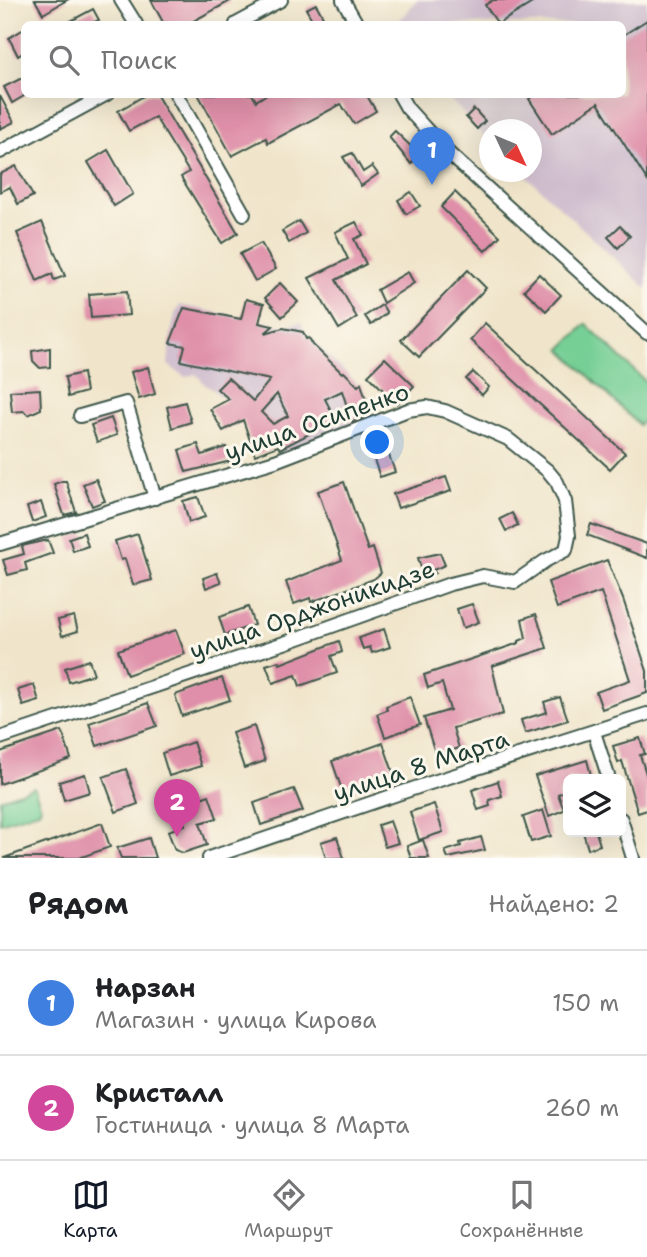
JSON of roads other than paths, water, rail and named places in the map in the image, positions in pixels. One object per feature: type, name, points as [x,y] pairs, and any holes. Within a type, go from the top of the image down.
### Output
[{"type":"street","points":[[121,0],[134,21]]},
{"type":"street","points":[[242,21],[281,0]]},
{"type":"street","points":[[343,0],[356,21]]},
{"type":"street","points":[[0,152],[100,98]]},
{"type":"street","points":[[178,98],[244,214]]},
{"type":"street","points":[[401,98],[445,150],[647,333]]},
{"type":"street","points":[[80,416],[126,403],[155,498]]},
{"type":"street","name":"улица Осипенко","points":[[0,544],[275,461],[418,407],[445,411],[508,439],[548,471],[557,482]]},
{"type":"street","name":"улица Орджоникидзе","points":[[0,738],[290,641],[450,584],[483,576],[515,582],[566,550],[569,543],[568,516],[557,482]]},
{"type":"street","name":"улица 8 Марта","points":[[209,858],[223,856],[427,784],[647,714]]},
{"type":"street","points":[[594,732],[607,774]]},
{"type":"street","points":[[626,835],[633,858]]},
{"type":"place","name":"Нарзан","points":[[432,185]]},
{"type":"place","name":"Кристалл","points":[[177,837]]}]
